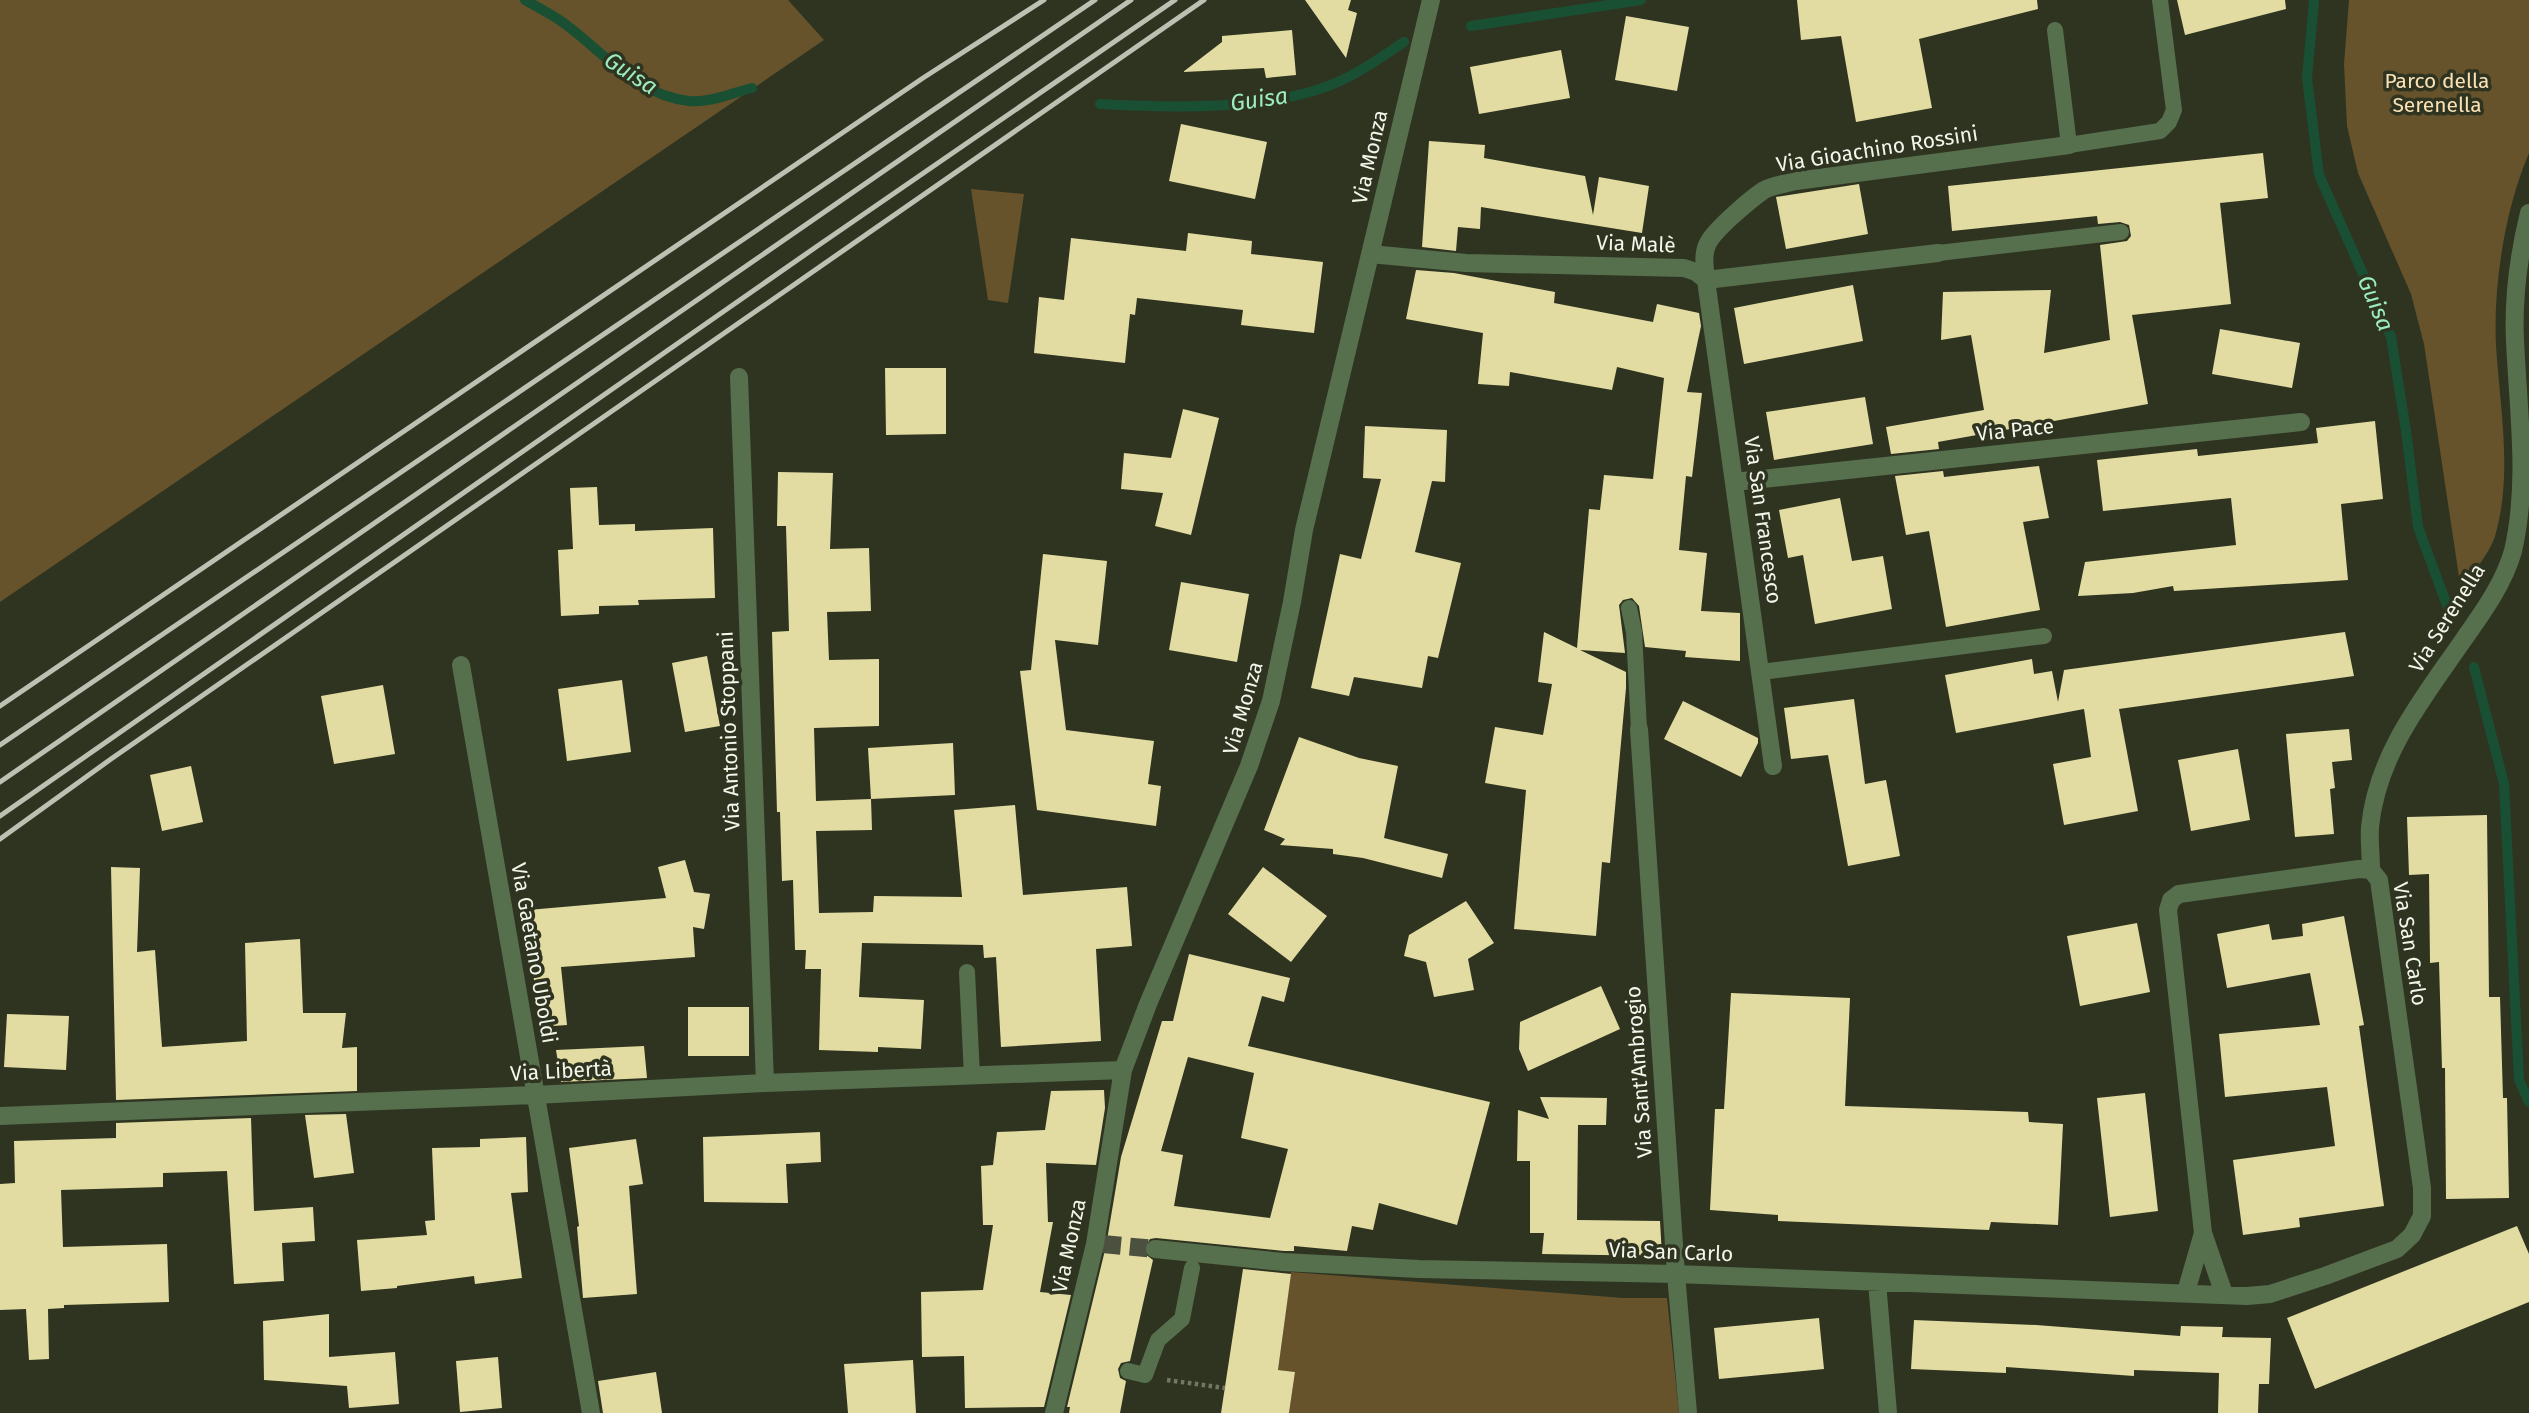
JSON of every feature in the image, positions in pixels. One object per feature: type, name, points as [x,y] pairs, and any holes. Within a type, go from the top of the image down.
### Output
[{"type":"street","name":"Via Monza","points":[[1054,1413],[1073,1362],[1099,1244],[1123,1070],[1250,766],[1271,701],[1304,530],[1430,0]]},
{"type":"street","name":"Via Gioachino Rossini","points":[[1706,280],[1704,257],[1708,243],[1720,227],[1765,190],[1796,181],[2069,145]]},
{"type":"street","name":"Via Serenella","points":[[2371,870],[2370,828],[2375,800],[2395,743],[2490,602],[2512,553],[2523,502],[2523,430],[2515,338],[2517,277],[2529,214]]},
{"type":"street","name":"Via Malè","points":[[1370,254],[1466,263],[1684,268],[1696,272],[1706,280],[1937,253]]},
{"type":"street","name":"Via San Francesco","points":[[1706,280],[1773,766]]},
{"type":"street","name":"Via Antonio Stoppani","points":[[739,377],[765,1083]]},
{"type":"street","name":"Via Pace","points":[[1734,482],[2301,422]]},
{"type":"street","name":"Via Gaetano Uboldi","points":[[461,665],[591,1413]]},
{"type":"street","name":"Via Sant'Ambrogio","points":[[1639,729],[1688,1413]]},
{"type":"street","name":"Via San Carlo","points":[[1155,1249],[1283,1262],[1419,1269],[1676,1274],[2247,1296],[2270,1294],[2397,1249],[2412,1235],[2422,1216],[2422,1188],[2379,880],[2371,870],[2359,869],[2179,894],[2171,900],[2168,910],[2203,1233],[2224,1294]]},
{"type":"street","name":"Via Libertà","points":[[0,1116],[1123,1070]]},
{"type":"street","name":"Via San Carlo","points":[[2186,1292],[2203,1233]]},
{"type":"street","points":[[1877,1282],[1888,1413]]},
{"type":"lane","points":[[2055,30],[2069,145],[2160,131],[2169,122],[2174,110],[2160,0]]},
{"type":"lane","points":[[1937,253],[2121,232]]},
{"type":"lane","points":[[1629,608],[1634,632],[1639,729]]},
{"type":"lane","points":[[1761,672],[2043,636]]},
{"type":"lane","points":[[967,972],[972,1076]]},
{"type":"lane","points":[[1128,1371],[1145,1375],[1158,1340],[1182,1319],[1192,1268]]},
{"type":"path","points":[[1145,1375],[1225,1388]]},
{"type":"green space","points":[[0,0],[788,0],[824,40],[0,602]]},
{"type":"green space","name":"Parco della Serenella","points":[[2349,0],[2529,0],[2529,153],[2507,223],[2497,298],[2496,346],[2504,441],[2503,489],[2493,543],[2461,590],[2424,344],[2411,294],[2358,173],[2347,126],[2344,64]]},
{"type":"green space","points":[[971,189],[1024,194],[1008,303],[988,300]]},
{"type":"green space","points":[[1291,1272],[1623,1298],[1667,1298],[1679,1413],[1289,1413],[1295,1372],[1278,1370]]},
{"type":"building","points":[[1305,0],[1351,0],[1348,10],[1357,13],[1346,58]]},
{"type":"building","points":[[1797,0],[2037,0],[2038,9],[1919,39],[1932,108],[1856,122],[1841,36],[1801,40]]},
{"type":"building","points":[[2177,0],[2285,0],[2286,9],[2185,35]]},
{"type":"building","points":[[1626,16],[1689,27],[1677,91],[1615,80]]},
{"type":"building","points":[[1292,30],[1296,75],[1266,78],[1264,68],[1183,72],[1222,42],[1222,36]]},
{"type":"building","points":[[1561,50],[1570,98],[1479,114],[1470,67]]},
{"type":"building","points":[[1181,124],[1267,142],[1255,199],[1169,181]]},
{"type":"building","points":[[1429,141],[1485,145],[1484,158],[1585,176],[1593,215],[1599,177],[1649,186],[1642,233],[1481,207],[1480,229],[1458,227],[1456,251],[1422,247]]},
{"type":"building","points":[[2263,153],[2268,198],[2220,203],[2231,304],[2132,315],[2148,404],[1938,442],[1939,449],[1891,454],[1886,427],[1984,410],[1971,335],[1941,340],[1943,292],[2051,290],[2044,353],[2110,340],[2100,245],[2127,241],[2131,236],[2129,225],[2120,222],[2098,224],[2097,216],[1952,231],[1948,186]]},
{"type":"building","points":[[1859,184],[1868,234],[1786,249],[1776,197]]},
{"type":"building","points":[[1188,233],[1252,241],[1251,254],[1323,262],[1314,333],[1241,325],[1243,310],[1137,298],[1135,315],[1130,314],[1125,363],[1034,353],[1039,297],[1064,300],[1071,238],[1186,251]]},
{"type":"building","points":[[1416,270],[1454,273],[1555,292],[1554,303],[1653,322],[1657,304],[1699,313],[1701,326],[1687,392],[1702,393],[1692,477],[1686,476],[1679,550],[1707,553],[1701,611],[1740,613],[1740,661],[1685,657],[1686,651],[1645,647],[1639,606],[1632,598],[1623,600],[1619,605],[1625,653],[1580,650],[1626,672],[1610,863],[1602,862],[1596,936],[1514,929],[1526,790],[1485,783],[1495,727],[1543,735],[1552,684],[1538,682],[1544,632],[1577,648],[1589,509],[1600,510],[1604,475],[1653,479],[1664,378],[1617,367],[1612,390],[1510,372],[1509,386],[1478,384],[1483,333],[1406,319]]},
{"type":"building","points":[[1853,285],[1863,341],[1744,364],[1734,308]]},
{"type":"building","points":[[2220,329],[2300,343],[2292,388],[2212,374]]},
{"type":"building","points":[[885,368],[946,368],[946,434],[886,435]]},
{"type":"building","points":[[1865,397],[1873,444],[1774,460],[1766,412]]},
{"type":"building","points":[[1183,409],[1219,418],[1191,535],[1155,526],[1163,493],[1121,489],[1124,453],[1171,458]]},
{"type":"building","points":[[2375,421],[2383,499],[2341,504],[2348,580],[2174,591],[2173,586],[2133,593],[2078,596],[2085,562],[2236,545],[2231,498],[2103,511],[2097,460],[2197,449],[2198,456],[2318,443],[2316,428]]},
{"type":"building","points":[[1365,426],[1447,430],[1445,482],[1432,481],[1415,552],[1461,563],[1438,658],[1428,656],[1422,688],[1354,677],[1349,696],[1311,688],[1340,554],[1361,559],[1381,479],[1363,478]]},
{"type":"building","points":[[2039,466],[2049,518],[2023,522],[2040,610],[1946,627],[1929,531],[1906,535],[1895,476],[1943,471],[1944,477]]},
{"type":"building","points":[[778,472],[833,473],[830,549],[869,548],[871,611],[827,612],[829,660],[879,659],[879,726],[814,728],[816,801],[871,799],[872,830],[816,831],[819,913],[873,912],[874,896],[962,897],[954,810],[1015,805],[1023,895],[1127,887],[1132,946],[1096,949],[1101,1041],[1001,1047],[996,957],[984,958],[983,945],[862,943],[859,997],[924,1000],[921,1049],[878,1047],[878,1052],[819,1050],[821,969],[805,969],[806,950],[795,950],[793,880],[782,881],[780,812],[777,812],[772,632],[789,631],[786,526],[777,526]]},
{"type":"building","points":[[597,487],[599,525],[635,524],[635,531],[713,528],[715,598],[638,600],[639,605],[599,606],[599,614],[561,616],[558,550],[573,549],[570,488]]},
{"type":"building","points":[[1840,498],[1852,561],[1883,556],[1892,609],[1815,624],[1803,555],[1788,558],[1779,510]]},
{"type":"building","points":[[1043,554],[1107,561],[1098,645],[1055,640],[1066,730],[1154,741],[1148,784],[1161,786],[1156,826],[1037,810],[1020,671],[1031,670]]},
{"type":"building","points":[[1181,582],[1249,594],[1237,662],[1169,650]]},
{"type":"building","points":[[2345,632],[2354,676],[2119,709],[2138,811],[2064,825],[2053,764],[2091,757],[2084,709],[1956,733],[1945,675],[2032,659],[2034,674],[2052,671],[2058,702],[2064,670]]},
{"type":"building","points":[[707,656],[720,726],[685,732],[672,663]]},
{"type":"building","points":[[622,680],[631,752],[567,761],[558,689]]},
{"type":"building","points":[[383,685],[395,754],[334,764],[321,696]]},
{"type":"building","points":[[1854,699],[1865,784],[1886,780],[1900,856],[1848,866],[1828,755],[1791,759],[1784,708]]},
{"type":"building","points":[[1683,701],[1758,738],[1741,777],[1664,739]]},
{"type":"building","points":[[2349,729],[2352,760],[2332,762],[2335,788],[2330,789],[2334,834],[2295,837],[2286,734]]},
{"type":"building","points":[[1299,737],[1359,758],[1398,766],[1384,838],[1448,854],[1442,878],[1363,858],[1333,854],[1333,849],[1280,845],[1285,839],[1264,830]]},
{"type":"building","points":[[953,743],[955,795],[871,799],[868,748]]},
{"type":"building","points":[[2238,749],[2250,820],[2191,831],[2178,760]]},
{"type":"building","points":[[191,766],[203,822],[162,831],[150,775]]},
{"type":"building","points":[[2487,815],[2489,997],[2500,997],[2503,1098],[2507,1098],[2509,1198],[2446,1199],[2445,1068],[2442,1068],[2439,962],[2430,963],[2429,874],[2409,875],[2407,817]]},
{"type":"building","points":[[685,860],[694,892],[710,894],[704,929],[693,927],[695,957],[561,967],[567,1025],[538,1027],[528,910],[666,898],[658,867]]},
{"type":"building","points":[[111,867],[140,868],[137,952],[155,950],[162,1047],[247,1041],[245,943],[300,939],[303,1013],[346,1013],[342,1048],[357,1047],[357,1091],[116,1100]]},
{"type":"building","points":[[1263,867],[1327,916],[1291,962],[1228,914]]},
{"type":"building","points":[[1466,901],[1494,943],[1468,959],[1474,990],[1434,997],[1426,962],[1404,956],[1409,935]]},
{"type":"building","points":[[2344,916],[2364,1025],[2359,1026],[2384,1206],[2299,1218],[2300,1227],[2243,1235],[2233,1160],[2335,1146],[2327,1087],[2225,1097],[2219,1034],[2320,1025],[2310,973],[2227,988],[2217,934],[2269,924],[2272,940],[2303,936],[2302,924]]},
{"type":"building","points":[[2137,923],[2150,992],[2080,1006],[2067,936]]},
{"type":"building","points":[[1189,954],[1290,978],[1284,1002],[1262,996],[1248,1046],[1490,1102],[1457,1225],[1379,1203],[1373,1230],[1352,1226],[1347,1251],[1294,1246],[1294,1251],[1284,1251],[1150,1239],[1144,1249],[1145,1254],[1153,1260],[1130,1361],[1121,1363],[1118,1369],[1120,1378],[1126,1381],[1120,1413],[1069,1413],[1070,1407],[1067,1407],[1106,1246],[1121,1157],[1162,1021],[1173,1021]],"holes":[[[1188,1057],[1254,1073],[1241,1138],[1288,1149],[1270,1218],[1174,1206],[1183,1155],[1161,1151]]]},
{"type":"building","points":[[1601,986],[1620,1029],[1528,1071],[1519,1049],[1520,1022]]},
{"type":"building","points":[[1731,993],[1850,998],[1845,1106],[2028,1112],[2029,1122],[2063,1124],[2058,1225],[1991,1222],[1989,1230],[1778,1221],[1778,1215],[1710,1210],[1715,1109],[1724,1109]]},
{"type":"building","points":[[688,1007],[749,1007],[749,1056],[688,1056]]},
{"type":"building","points":[[7,1014],[69,1016],[66,1070],[4,1067]]},
{"type":"building","points":[[644,1046],[647,1078],[561,1082],[556,1050]]},
{"type":"building","points":[[1104,1090],[1105,1108],[1096,1165],[1046,1163],[1048,1222],[1053,1222],[1040,1292],[1071,1295],[1044,1407],[965,1408],[964,1356],[922,1357],[921,1292],[983,1290],[993,1225],[983,1225],[981,1166],[993,1165],[997,1132],[1045,1130],[1051,1091]]},
{"type":"building","points":[[2145,1093],[2158,1211],[2110,1217],[2097,1098]]},
{"type":"building","points":[[1540,1097],[1607,1098],[1606,1125],[1578,1125],[1577,1220],[1660,1221],[1662,1256],[1542,1254],[1544,1233],[1530,1233],[1530,1161],[1517,1161],[1518,1110],[1549,1119]]},
{"type":"building","points":[[346,1114],[354,1173],[314,1178],[305,1115]]},
{"type":"building","points":[[251,1118],[254,1211],[313,1207],[315,1241],[282,1243],[284,1281],[234,1284],[227,1171],[163,1173],[163,1187],[61,1190],[63,1247],[167,1244],[169,1302],[64,1305],[64,1308],[48,1309],[49,1359],[29,1360],[26,1309],[0,1310],[0,1184],[15,1183],[14,1141],[116,1138],[116,1123]]},
{"type":"building","points":[[820,1132],[821,1162],[786,1164],[788,1203],[704,1202],[703,1137]]},
{"type":"building","points":[[526,1137],[528,1192],[511,1193],[522,1278],[475,1284],[474,1276],[361,1291],[357,1240],[427,1235],[425,1221],[435,1220],[432,1148],[480,1147],[480,1139]]},
{"type":"building","points":[[636,1139],[643,1184],[629,1186],[637,1294],[583,1298],[579,1226],[569,1148]]},
{"type":"building","points":[[2517,1226],[2529,1254],[2529,1302],[2315,1389],[2287,1318]]},
{"type":"building","points":[[1243,1269],[1291,1274],[1278,1370],[1295,1372],[1289,1413],[1221,1413]]},
{"type":"building","points":[[329,1314],[329,1357],[395,1352],[399,1404],[349,1408],[347,1386],[264,1380],[263,1321]]},
{"type":"building","points":[[1819,1318],[1824,1369],[1719,1379],[1714,1328]]},
{"type":"building","points":[[1914,1320],[2036,1325],[2180,1336],[2181,1326],[2223,1327],[2222,1337],[2271,1338],[2269,1384],[2259,1384],[2258,1413],[2218,1413],[2219,1373],[2134,1370],[2134,1376],[2006,1367],[2006,1373],[1911,1369]]},
{"type":"building","points":[[498,1357],[502,1408],[460,1412],[456,1361]]},
{"type":"building","points":[[913,1360],[916,1413],[848,1413],[844,1364]]},
{"type":"building","points":[[656,1372],[662,1413],[603,1413],[598,1381]]},
{"type":"waterway","name":"Guisa","points":[[525,0],[573,30],[634,80],[669,97],[705,101],[752,88]]},
{"type":"waterway","name":"Guisa","points":[[1471,26],[1641,0]]},
{"type":"waterway","name":"Guisa","points":[[2314,0],[2307,78],[2319,175],[2391,337],[2418,527],[2448,608]]},
{"type":"waterway","name":"Guisa","points":[[1100,104],[1222,105],[1285,98],[1340,81],[1404,42]]},
{"type":"waterway","name":"Guisa","points":[[2474,667],[2504,784],[2519,1080],[2529,1102]]},
{"type":"tunnel","points":[[1103,1244],[1155,1249]]},
{"type":"railway","points":[[0,706],[923,78],[1044,0]]},
{"type":"railway","points":[[0,745],[1095,0]]},
{"type":"railway","points":[[0,782],[1131,0]]},
{"type":"railway","points":[[0,816],[1175,0]]},
{"type":"railway","points":[[0,839],[111,759],[1204,0]]}]
